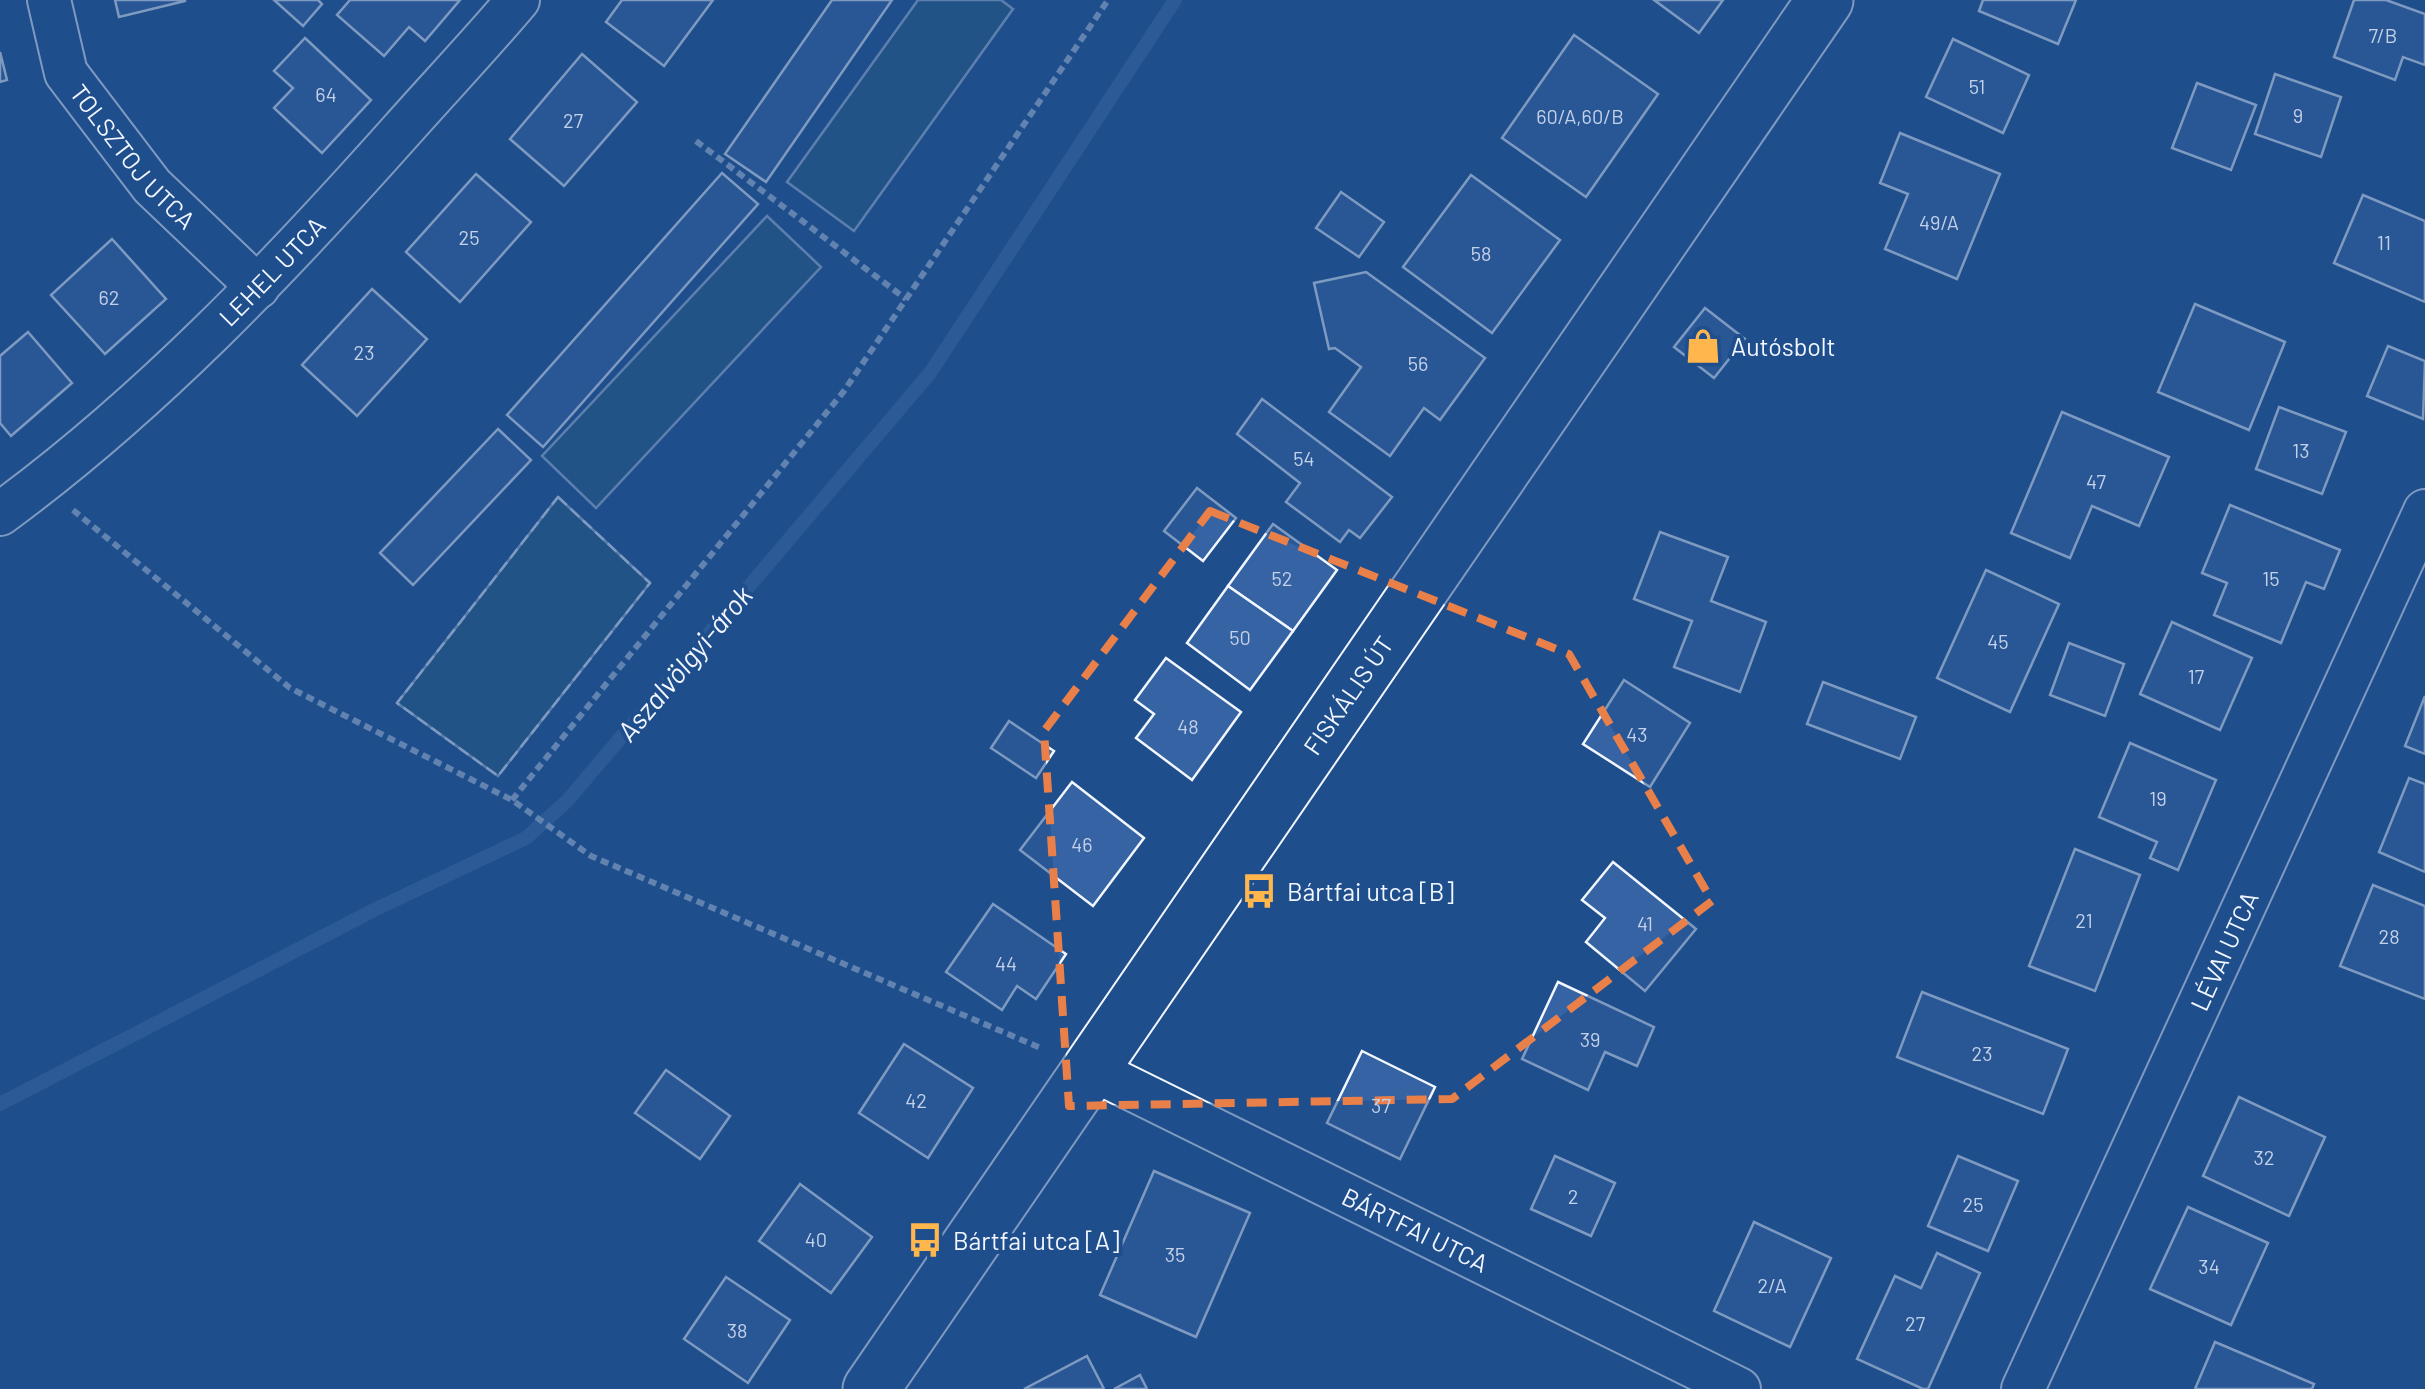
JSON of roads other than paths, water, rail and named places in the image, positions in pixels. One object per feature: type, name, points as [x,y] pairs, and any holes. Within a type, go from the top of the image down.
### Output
[{"type":"street","name":"TOLSZTOJ UTCA","points":[[50,0],[66,73],[152,186],[258,287]]},
{"type":"street","name":"LEHEL UTCA","points":[[0,514],[42,484],[188,357],[258,287],[518,0]]},
{"type":"street","name":"FISKÁLIS ÚT","points":[[871,1389],[1826,0]]},
{"type":"street","name":"LÉVAI UTCA","points":[[2023,1389],[2425,510]]},
{"type":"street","name":"BÁRTFAI UTCA","points":[[1091,1069],[1738,1389]]},
{"type":"waterway","name":"Aszalvölgyi-árok","points":[[0,1104],[374,910],[526,838],[567,801],[930,373],[1175,0]]},
{"type":"place","name":"Autósbolt","points":[[1703,346]]},
{"type":"place","name":"Bártfai utca [B]","points":[[1259,891]]},
{"type":"place","name":"Bártfai utca [A]","points":[[925,1240]]}]
